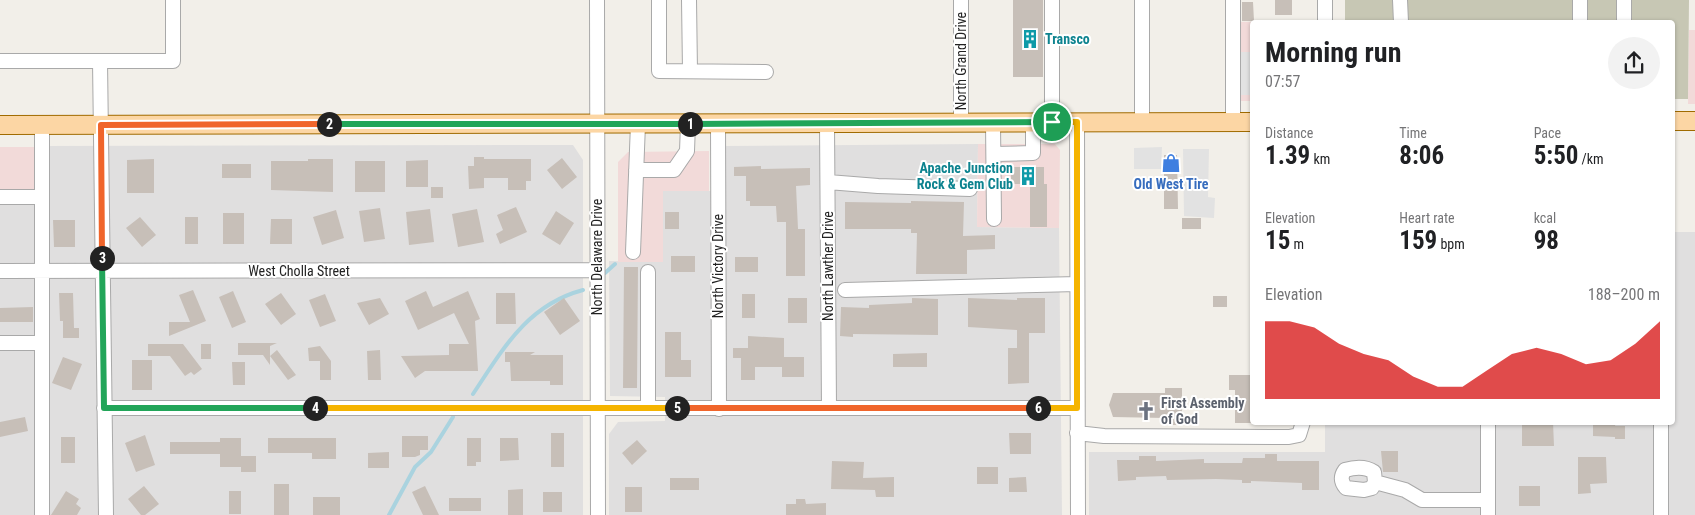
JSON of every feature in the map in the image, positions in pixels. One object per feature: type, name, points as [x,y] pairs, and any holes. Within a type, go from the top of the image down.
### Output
[{"type":"main road","points":[[1675,121],[1695,121]]},
{"type":"main road","points":[[0,125],[1250,122]]},
{"type":"street","points":[[0,61],[173,61],[173,0]]},
{"type":"street","name":"North Delaware Drive","points":[[597,0],[598,515]]},
{"type":"street","points":[[659,0],[659,71],[766,72]]},
{"type":"street","points":[[689,0],[690,71]]},
{"type":"street","name":"North Grand Drive","points":[[961,0],[961,123]]},
{"type":"street","points":[[1052,0],[1052,122]]},
{"type":"street","points":[[1142,0],[1142,122]]},
{"type":"street","points":[[1233,0],[1233,122]]},
{"type":"street","points":[[1325,0],[1325,20]]},
{"type":"street","points":[[1400,0],[1401,20]]},
{"type":"street","points":[[1580,0],[1580,20]]},
{"type":"street","points":[[1624,0],[1624,20]]},
{"type":"street","points":[[100,61],[106,515]]},
{"type":"street","points":[[994,154],[1033,153],[1033,122]]},
{"type":"street","points":[[1077,122],[1078,515]]},
{"type":"street","points":[[993,123],[994,219]]},
{"type":"street","points":[[42,124],[42,515]]},
{"type":"street","points":[[633,252],[638,124]]},
{"type":"street","points":[[636,170],[674,170],[687,151],[688,124]]},
{"type":"street","name":"North Victory Drive","points":[[718,124],[719,408]]},
{"type":"street","name":"North Lawther Drive","points":[[827,124],[829,408]]},
{"type":"street","points":[[828,182],[878,186],[970,189]]},
{"type":"street","points":[[0,197],[42,197]]},
{"type":"street","name":"West Cholla Street","points":[[0,271],[597,270]]},
{"type":"street","points":[[648,272],[648,408]]},
{"type":"street","points":[[845,290],[1077,284]]},
{"type":"street","points":[[0,343],[42,343]]},
{"type":"street","points":[[104,408],[1077,408]]},
{"type":"street","points":[[1077,433],[1104,436],[1292,437],[1302,432],[1303,425]]},
{"type":"street","points":[[1488,425],[1488,515]]},
{"type":"street","points":[[1661,425],[1661,515]]},
{"type":"street","points":[[1375,482],[1405,490],[1422,500],[1488,500]]},
{"type":"shaded area","points":[[1345,0],[1689,0],[1688,99],[1675,99],[1675,20],[1345,20]]},
{"type":"shaded area","points":[[1237,22],[1250,22],[1250,101],[1236,101]]},
{"type":"shaded area","points":[[1689,30],[1695,30],[1695,104],[1688,104]]},
{"type":"shaded area","points":[[1238,52],[1250,52],[1250,95],[1238,95]]},
{"type":"shaded area","points":[[978,144],[977,227],[1059,228],[1062,515],[609,515],[609,434],[618,422],[665,421],[665,397],[610,396],[609,261],[663,262],[663,191],[726,191],[726,146]]},
{"type":"shaded area","points":[[978,144],[1055,144],[1060,150],[1059,228],[977,227]]},
{"type":"shaded area","points":[[573,145],[583,160],[583,515],[0,515],[0,202],[47,146]]},
{"type":"shaded area","points":[[0,147],[37,147],[38,191],[0,191]]},
{"type":"shaded area","points":[[1162,147],[1161,169],[1134,169],[1134,148]]},
{"type":"shaded area","points":[[1183,149],[1209,149],[1208,197],[1215,198],[1214,218],[1184,216]]},
{"type":"shaded area","points":[[709,151],[709,191],[663,191],[663,262],[618,262],[618,162],[628,152]]},
{"type":"shaded area","points":[[1675,232],[1695,232],[1695,515],[1089,515],[1089,452],[1325,452],[1325,425],[1675,425]]},
{"type":"building","name":"Transco","points":[[1013,0],[1043,0],[1043,77],[1013,77]]},
{"type":"building","points":[[1275,0],[1292,0],[1292,15],[1275,15]]},
{"type":"building","points":[[1242,2],[1253,2],[1254,20],[1242,21]]},
{"type":"building","points":[[1164,155],[1177,155],[1178,209],[1164,209]]},
{"type":"building","points":[[474,157],[484,157],[484,159],[531,159],[531,181],[526,181],[526,190],[508,190],[508,178],[484,178],[484,188],[469,189],[468,166],[474,166]]},
{"type":"building","points":[[562,158],[577,177],[562,189],[547,170]]},
{"type":"building","points":[[154,159],[154,193],[127,193],[127,160]]},
{"type":"building","points":[[308,159],[333,159],[333,192],[271,190],[271,161],[308,161]]},
{"type":"building","points":[[428,160],[428,187],[406,187],[406,161]]},
{"type":"building","points":[[355,161],[385,161],[385,192],[355,192]]},
{"type":"building","points":[[222,164],[251,164],[251,178],[222,178]]},
{"type":"building","points":[[761,166],[761,169],[810,168],[810,185],[796,186],[798,229],[805,229],[805,276],[786,276],[786,222],[777,222],[776,206],[750,206],[750,201],[746,201],[746,176],[734,176],[734,167]]},
{"type":"building","points":[[1011,167],[1044,167],[1044,184],[1047,184],[1047,227],[1030,227],[1030,184],[1011,184]]},
{"type":"building","points":[[431,187],[443,187],[443,198],[431,198]]},
{"type":"building","points":[[911,201],[964,202],[963,236],[995,235],[995,249],[967,250],[967,274],[916,274],[917,233],[911,233],[911,229],[845,229],[845,202],[911,203]]},
{"type":"building","points":[[516,207],[527,232],[500,244],[496,234],[503,230],[497,215]]},
{"type":"building","points":[[380,208],[385,239],[364,242],[359,211]]},
{"type":"building","points":[[430,209],[434,242],[409,245],[406,212]]},
{"type":"building","points":[[477,209],[484,242],[458,247],[452,214]]},
{"type":"building","points":[[336,210],[344,238],[322,245],[313,217]]},
{"type":"building","points":[[556,211],[574,223],[560,245],[542,234]]},
{"type":"building","points":[[665,212],[679,212],[679,229],[665,229]]},
{"type":"building","points":[[223,213],[244,213],[244,244],[223,244]]},
{"type":"building","points":[[140,217],[156,235],[142,247],[126,228]]},
{"type":"building","points":[[185,217],[198,217],[198,244],[185,244]]},
{"type":"building","points":[[1182,218],[1201,218],[1201,229],[1182,229]]},
{"type":"building","points":[[271,219],[292,219],[292,244],[270,244]]},
{"type":"building","points":[[53,220],[75,220],[75,247],[54,247]]},
{"type":"building","points":[[671,256],[695,256],[695,272],[671,272]]},
{"type":"building","points":[[735,257],[758,257],[758,272],[735,272]]},
{"type":"building","points":[[624,267],[638,267],[637,388],[623,388]]},
{"type":"building","points":[[193,290],[206,321],[169,336],[169,322],[190,322],[179,295]]},
{"type":"building","points":[[233,291],[246,322],[232,328],[219,297]]},
{"type":"building","points":[[426,291],[433,307],[468,291],[480,319],[475,321],[478,371],[425,371],[415,378],[401,356],[449,355],[449,344],[469,344],[454,313],[418,330],[405,301]]},
{"type":"building","points":[[59,293],[73,293],[74,328],[79,328],[79,338],[63,338],[63,321],[60,321]]},
{"type":"building","points":[[281,293],[296,314],[281,325],[265,304]]},
{"type":"building","points":[[496,293],[515,293],[516,324],[496,324]]},
{"type":"building","points":[[325,294],[336,321],[320,327],[309,300]]},
{"type":"building","points":[[742,294],[755,294],[755,318],[742,318]]},
{"type":"building","points":[[1213,296],[1227,296],[1227,307],[1213,307]]},
{"type":"building","points":[[380,298],[389,314],[369,325],[357,303]]},
{"type":"building","points":[[564,298],[580,321],[560,335],[544,312]]},
{"type":"building","points":[[788,298],[807,298],[807,323],[788,323]]},
{"type":"building","points":[[912,298],[938,299],[938,335],[853,334],[853,337],[840,336],[841,307],[869,308],[869,305],[912,303]]},
{"type":"building","points":[[968,298],[1017,300],[1017,298],[1045,298],[1045,333],[1029,333],[1029,383],[1008,384],[1008,348],[1017,348],[1017,330],[968,327]]},
{"type":"building","points":[[33,307],[33,322],[0,322],[0,308]]},
{"type":"building","points":[[665,332],[681,332],[681,360],[691,360],[691,377],[665,377]]},
{"type":"building","points":[[748,336],[784,338],[784,357],[804,357],[804,377],[782,377],[782,367],[755,367],[755,380],[741,380],[741,358],[733,358],[733,348],[748,348]]},
{"type":"building","points":[[238,343],[277,343],[270,346],[270,365],[263,355],[238,355]]},
{"type":"building","points":[[148,344],[183,344],[202,369],[194,375],[191,372],[185,376],[170,356],[148,356]]},
{"type":"building","points":[[201,344],[211,344],[211,359],[201,359]]},
{"type":"building","points":[[320,346],[331,361],[331,380],[320,380],[320,361],[309,361],[308,348]]},
{"type":"building","points":[[277,350],[296,375],[288,380],[270,356]]},
{"type":"building","points":[[380,350],[381,380],[368,380],[367,351]]},
{"type":"building","points":[[505,352],[535,352],[530,355],[563,355],[563,385],[550,385],[550,381],[511,381],[510,362],[505,362]]},
{"type":"building","points":[[927,353],[927,367],[893,367],[893,354]]},
{"type":"building","points":[[63,357],[82,364],[71,390],[52,383]]},
{"type":"building","points":[[132,360],[152,360],[152,390],[132,390]]},
{"type":"building","points":[[232,362],[245,362],[245,385],[233,385]]},
{"type":"building","points":[[1229,375],[1250,375],[1250,423],[1235,423],[1235,390],[1229,390]]},
{"type":"building","name":"First Assembly of God","points":[[1165,388],[1182,388],[1182,425],[1165,425],[1165,418],[1113,417],[1109,405],[1113,393],[1165,393]]},
{"type":"building","points":[[25,417],[28,431],[0,437],[0,422]]},
{"type":"building","points":[[1522,425],[1553,425],[1554,446],[1522,446]]},
{"type":"building","points":[[1593,425],[1625,426],[1625,439],[1593,436]]},
{"type":"building","points":[[551,433],[564,433],[564,467],[551,467]]},
{"type":"building","points":[[1009,433],[1031,433],[1031,454],[1010,454]]},
{"type":"building","points":[[145,435],[155,465],[136,472],[125,443]]},
{"type":"building","points":[[402,436],[428,436],[428,450],[420,450],[420,455],[415,457],[402,457]]},
{"type":"building","points":[[61,437],[75,437],[75,463],[61,463]]},
{"type":"building","points":[[220,438],[241,438],[241,456],[256,456],[256,472],[241,472],[241,467],[220,467],[220,454],[170,454],[170,442],[220,442]]},
{"type":"building","points":[[268,438],[336,438],[336,459],[312,459],[312,453],[268,453]]},
{"type":"building","points":[[467,438],[481,438],[481,462],[476,462],[476,466],[467,466]]},
{"type":"building","points":[[500,438],[518,438],[519,460],[500,461]]},
{"type":"building","points":[[637,440],[647,451],[632,465],[622,453]]},
{"type":"building","points":[[1381,451],[1398,451],[1398,472],[1383,472]]},
{"type":"building","points":[[389,452],[389,468],[368,468],[368,453]]},
{"type":"building","points":[[1265,454],[1277,454],[1277,461],[1319,461],[1319,490],[1302,490],[1302,483],[1251,481],[1251,483],[1242,483],[1242,480],[1216,479],[1167,480],[1166,476],[1136,477],[1136,480],[1118,481],[1117,460],[1139,460],[1139,456],[1156,456],[1156,461],[1204,459],[1204,463],[1242,463],[1243,458],[1265,458]]},
{"type":"building","points":[[1578,457],[1606,457],[1607,483],[1590,484],[1591,493],[1578,494]]},
{"type":"building","points":[[832,461],[864,462],[863,478],[894,477],[894,497],[876,497],[875,490],[831,489]]},
{"type":"building","points":[[977,467],[998,467],[998,484],[977,484]]},
{"type":"building","points":[[1026,477],[1027,492],[1009,492],[1009,478]]},
{"type":"building","points":[[670,478],[699,478],[699,490],[670,490]]},
{"type":"building","points":[[274,484],[289,484],[289,515],[274,515]]},
{"type":"building","points":[[144,486],[159,504],[145,515],[141,515],[128,499]]},
{"type":"building","points":[[425,486],[439,515],[423,515],[412,492]]},
{"type":"building","points":[[1519,486],[1540,486],[1540,506],[1519,506]]},
{"type":"building","points":[[625,487],[642,487],[642,512],[625,512]]},
{"type":"building","points":[[523,489],[523,515],[508,515],[508,490]]},
{"type":"building","points":[[66,491],[79,499],[76,504],[81,508],[77,515],[51,515]]},
{"type":"building","points":[[229,491],[241,491],[241,514],[229,514]]},
{"type":"building","points":[[543,492],[562,492],[562,512],[543,512]]},
{"type":"building","points":[[313,497],[340,497],[340,515],[313,515]]},
{"type":"building","points":[[449,498],[481,498],[481,511],[449,511]]},
{"type":"building","points":[[796,499],[805,499],[806,504],[826,503],[826,515],[786,515],[786,504],[796,504]]},
{"type":"waterway","points":[[605,273],[615,264]]},
{"type":"waterway","points":[[473,394],[506,345],[531,318],[546,306],[563,297],[583,290]]},
{"type":"waterway","points":[[389,515],[415,467],[431,452],[453,417]]},
{"type":"place","name":"Transco","points":[[1030,39]]},
{"type":"place","name":"Old West Tire","points":[[1171,163]]},
{"type":"place","name":"Apache Junction Rock & Gem Club","points":[[1028,176]]},
{"type":"place","name":"First Assembly of God","points":[[1146,411]]},
{"type":"route","points":[[1052,122],[1077,122],[1077,408],[104,408],[101,125],[670,125],[1052,122]]}]
